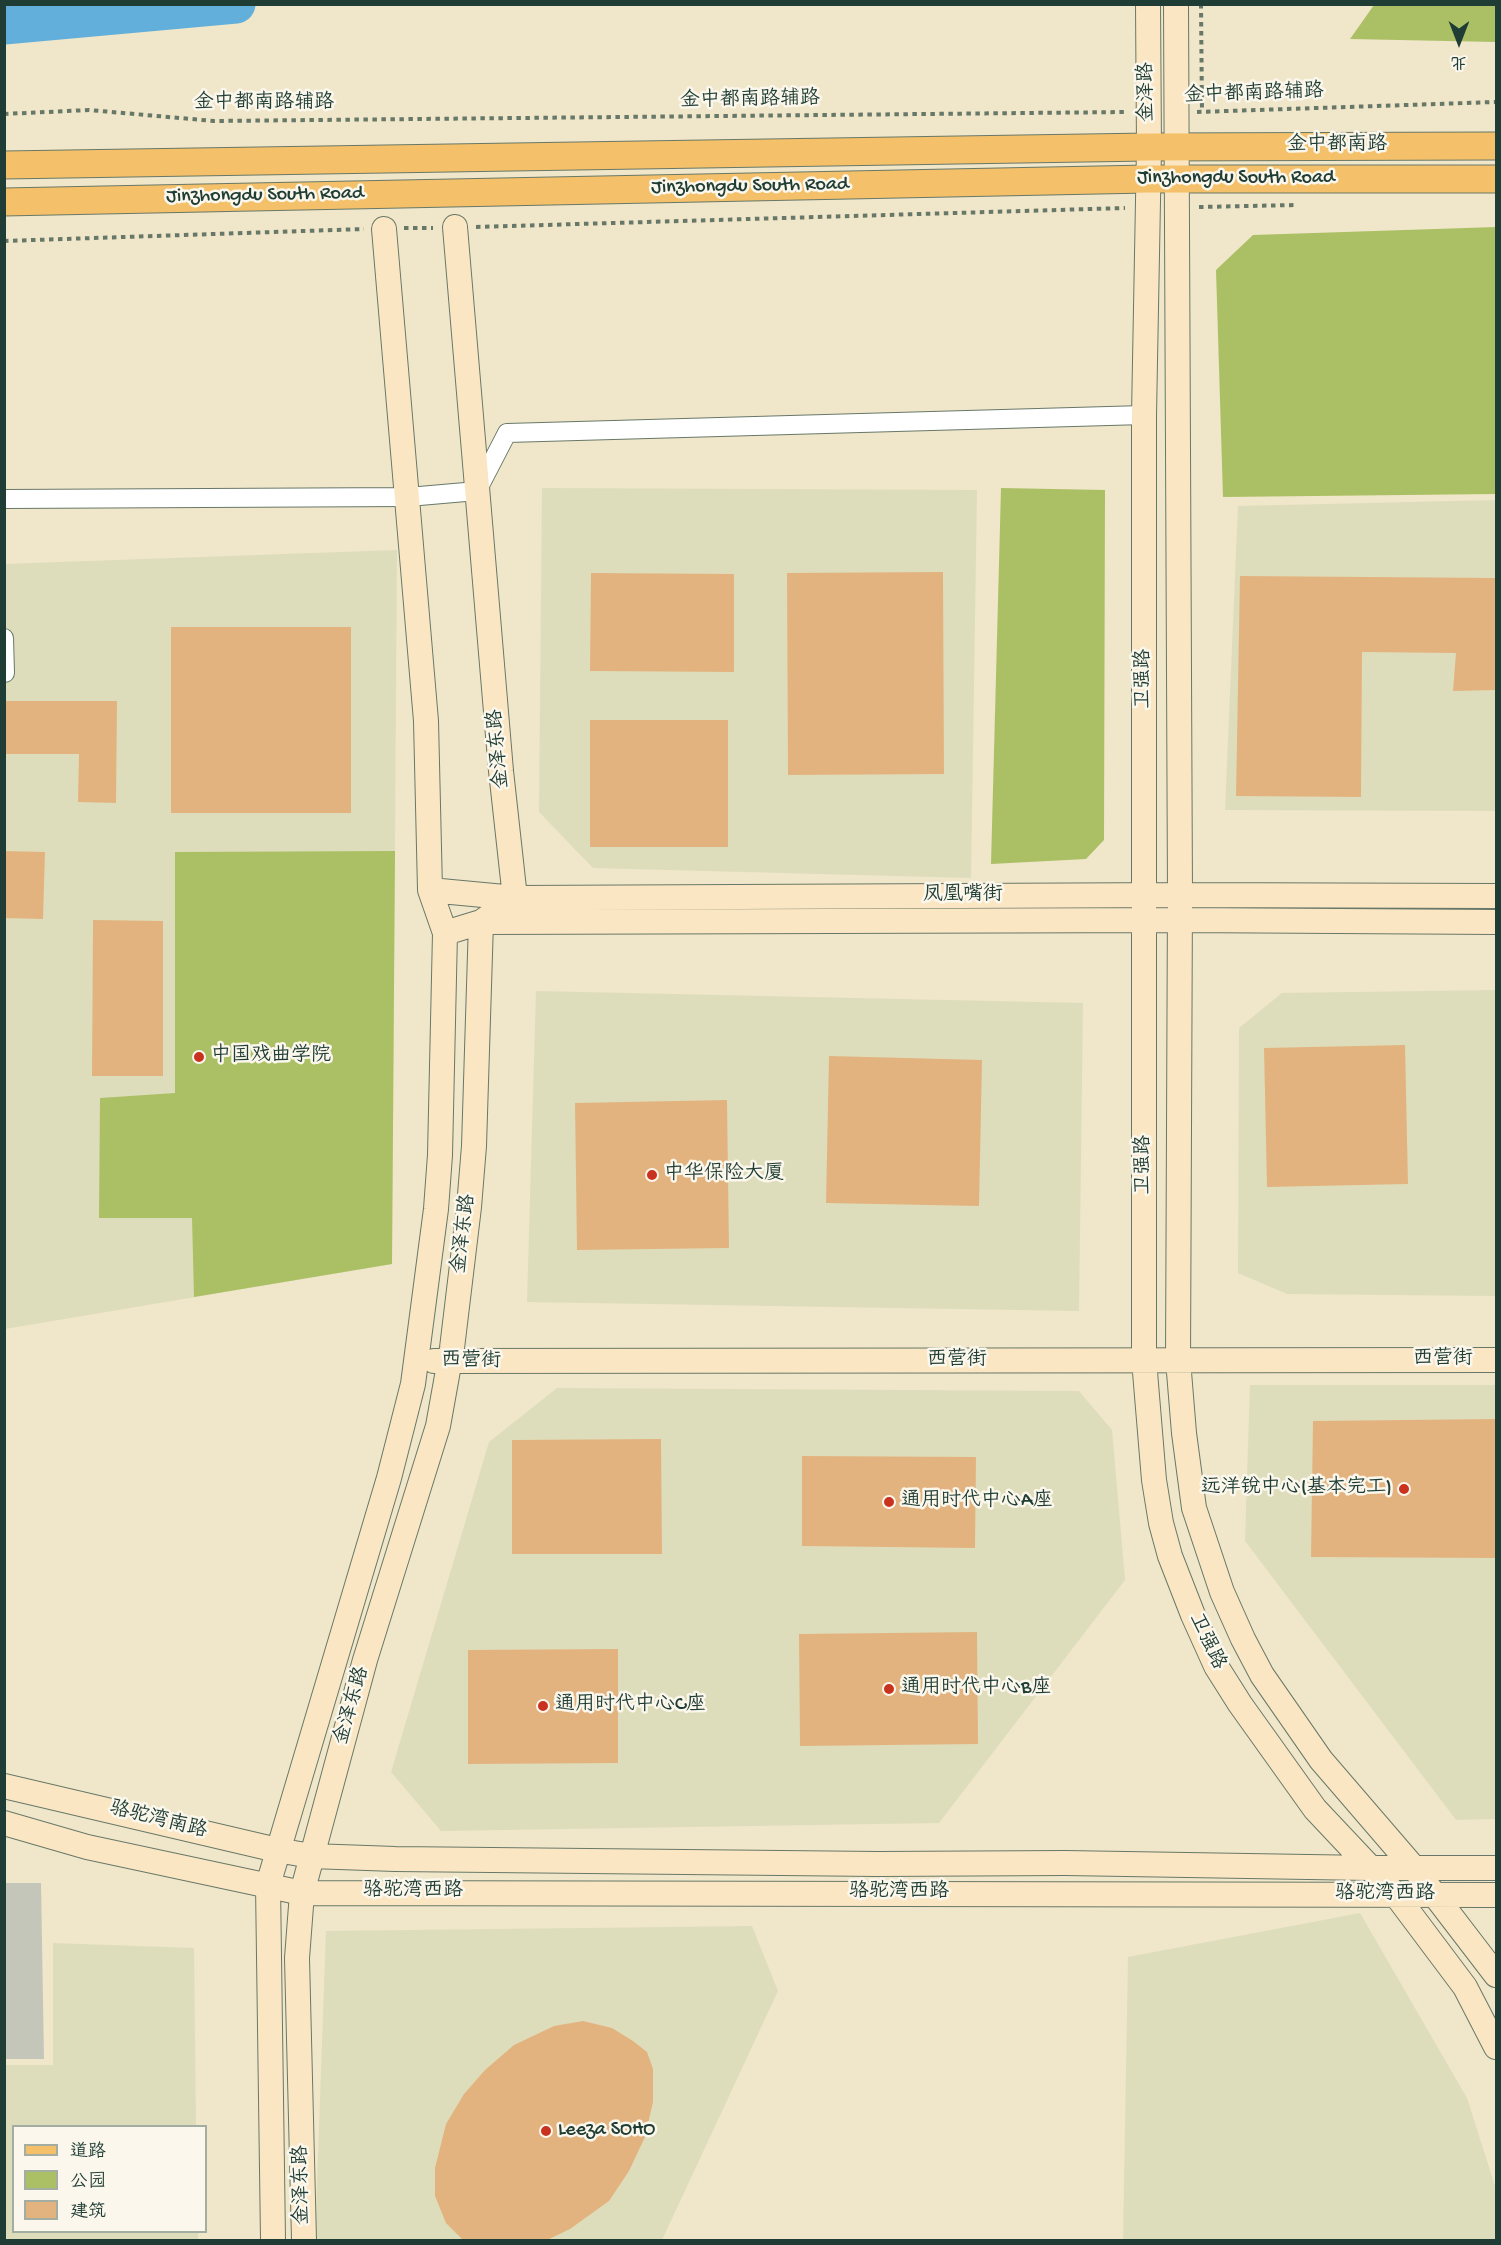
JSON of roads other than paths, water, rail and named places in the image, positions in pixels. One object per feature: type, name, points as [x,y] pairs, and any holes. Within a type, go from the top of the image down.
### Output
[{"type":"main road","name":"金中都南路","points":[[1178,147],[1497,146]]},
{"type":"main road","name":"Jinzhongdu South Road","points":[[4,165],[1178,147]]},
{"type":"main road","name":"Jinzhongdu South Road","points":[[4,202],[1178,178],[1497,179]]},
{"type":"street","name":"金泽路","points":[[1148,4],[1148,179]]},
{"type":"street","name":"金泽路","points":[[1176,4],[1178,178]]},
{"type":"street","name":"卫强路","points":[[1178,178],[1179,1360],[1184,1433],[1194,1508],[1222,1592],[1262,1675],[1321,1760],[1414,1868],[1497,1975]]},
{"type":"street","name":"卫强路","points":[[1148,179],[1144,415],[1144,1360],[1154,1480],[1161,1522],[1170,1556],[1215,1666],[1315,1809],[1396,1895],[1465,1987],[1497,2047]]},
{"type":"street","name":"金泽东路","points":[[455,227],[515,898]]},
{"type":"street","name":"金泽东路","points":[[273,2241],[268,1886],[389,1478],[417,1360],[436,1209],[440,1155],[445,933],[430,890],[426,721],[384,229]]},
{"type":"street","points":[[4,499],[408,497],[477,491],[507,433],[1144,415]]},
{"type":"street","points":[[4,638],[5,673]]},
{"type":"street","name":"凤凰嘴街","points":[[430,890],[515,898],[1145,895],[1497,897]]},
{"type":"street","points":[[481,921],[515,898]]},
{"type":"street","name":"凤凰嘴街","points":[[445,933],[481,921],[1497,922]]},
{"type":"street","name":"金泽东路","points":[[304,2241],[297,1958],[302,1893],[365,1660],[438,1426],[449,1362],[472,1176],[481,921]]},
{"type":"street","name":"西营街","points":[[417,1360],[449,1362],[1497,1360]]},
{"type":"street","name":"骆驼湾南路","points":[[4,1786],[311,1856]]},
{"type":"street","name":"骆驼湾南路","points":[[4,1823],[87,1847],[302,1893]]},
{"type":"street","name":"骆驼湾西路","points":[[311,1856],[395,1859],[878,1864],[1065,1863],[1497,1868]]},
{"type":"street","name":"骆驼湾西路","points":[[302,1893],[1497,1895]]},
{"type":"waterway","points":[[4,25],[236,4]]},
{"type":"place","name":"中国戏曲学院","points":[[199,1057]]},
{"type":"place","name":"中华保险大厦","points":[[652,1175]]},
{"type":"place","name":"远洋锐中心(基本完工)","points":[[1404,1489]]},
{"type":"place","name":"通用时代中心A座","points":[[889,1502]]},
{"type":"place","name":"通用时代中心B座","points":[[889,1689]]},
{"type":"place","name":"通用时代中心C座","points":[[543,1706]]},
{"type":"place","name":"Leeza SOHO","points":[[546,2131]]}]
